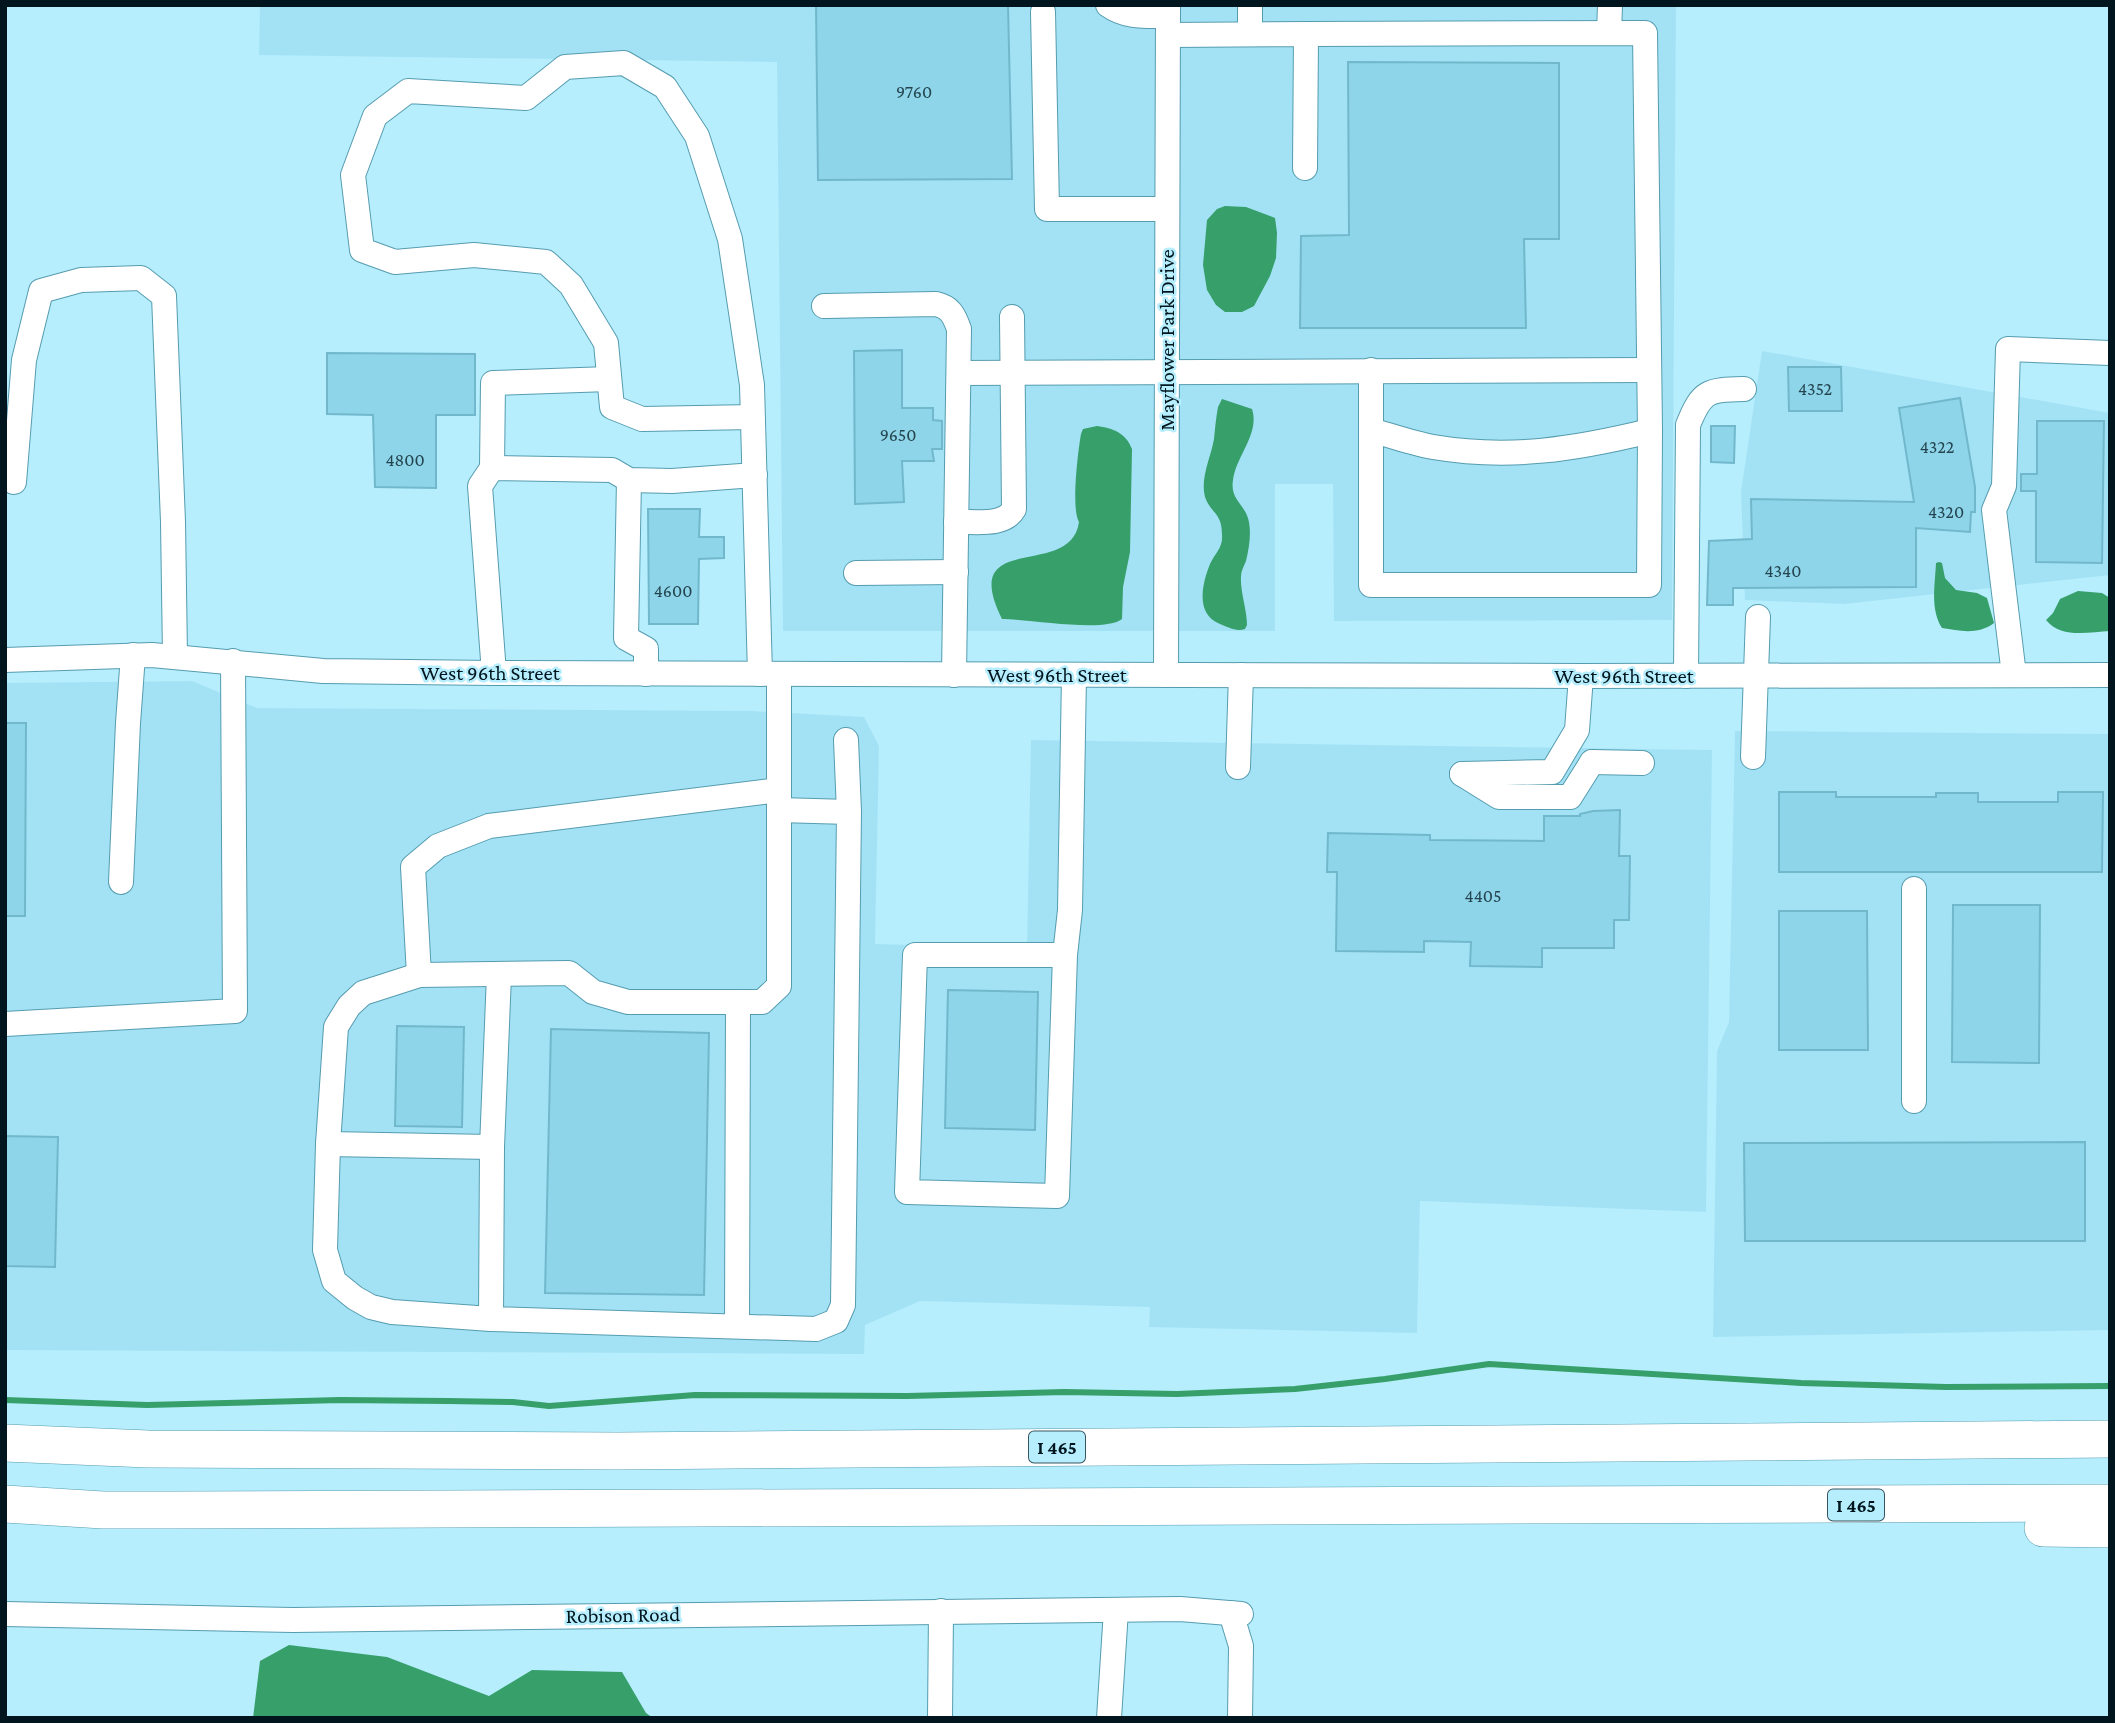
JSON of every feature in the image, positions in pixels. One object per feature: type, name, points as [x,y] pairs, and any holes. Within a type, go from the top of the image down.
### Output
[{"type":"highway","points":[[1749,1441],[2110,1420]]},
{"type":"highway","name":"I 465","points":[[5,1443],[148,1449],[618,1451],[2110,1439]]},
{"type":"highway","name":"I 465","points":[[5,1504],[103,1510],[177,1510],[2110,1503]]},
{"type":"highway","points":[[1602,1506],[1929,1526],[2110,1529]]},
{"type":"street","points":[[1108,5],[1118,12],[1131,15],[1250,34],[1645,33],[1650,585],[1371,585],[1371,370]]},
{"type":"street","points":[[1250,5],[1250,34]]},
{"type":"street","points":[[1609,33],[1610,5]]},
{"type":"street","points":[[1043,12],[1047,209],[1167,208]]},
{"type":"street","name":"Mayflower Park Drive","points":[[1166,675],[1168,19]]},
{"type":"street","points":[[1305,168],[1306,34]]},
{"type":"street","points":[[753,417],[642,419],[612,407],[606,343],[571,285],[546,262],[474,255],[395,262],[362,250],[353,175],[375,116],[408,91],[526,98],[565,67],[624,63],[665,88],[697,136],[730,239],[752,384],[755,475],[779,800],[779,986],[762,1002],[628,1002],[593,992],[569,973],[419,975],[363,993],[349,1006],[337,1027],[328,1144],[326,1250],[334,1281],[371,1307],[392,1312],[491,1319],[816,1329],[836,1321],[843,1305],[849,812],[846,740]]},
{"type":"street","points":[[14,482],[24,360],[41,291],[81,280],[141,278],[164,296],[175,656]]},
{"type":"street","points":[[824,306],[936,304],[944,306],[954,314],[959,329],[954,675]]},
{"type":"street","points":[[956,522],[1002,520],[1010,516],[1014,509],[1012,317]]},
{"type":"street","points":[[2014,675],[1994,510],[2004,486],[2008,349],[2110,353]]},
{"type":"street","points":[[959,373],[1649,370]]},
{"type":"street","points":[[494,673],[480,486],[492,468],[493,383],[609,379]]},
{"type":"street","points":[[1686,676],[1688,425],[1696,404],[1709,392],[1744,388]]},
{"type":"street","points":[[1371,430],[1431,446],[1487,453],[1554,451],[1594,445],[1650,431]]},
{"type":"street","points":[[492,468],[612,470],[629,480],[672,481],[755,475]]},
{"type":"street","points":[[629,480],[626,638],[646,649],[646,674]]},
{"type":"street","points":[[856,572],[956,572]]},
{"type":"street","points":[[1753,757],[1758,617]]},
{"type":"street","points":[[121,882],[128,723],[134,655]]},
{"type":"street","name":"West 96th Street","points":[[5,660],[175,656],[323,671],[494,673],[1581,677],[2110,675]]},
{"type":"street","points":[[5,1024],[235,1011],[232,923],[233,661]]},
{"type":"street","points":[[1065,955],[915,955],[907,1192],[1058,1196],[1065,955],[1070,910],[1074,675]]},
{"type":"street","points":[[1238,767],[1241,675]]},
{"type":"street","points":[[1581,677],[1577,730],[1552,772],[1462,774],[1499,797],[1570,797],[1592,762]]},
{"type":"street","points":[[1577,730],[1592,762]]},
{"type":"street","points":[[1592,762],[1642,763]]},
{"type":"street","points":[[419,975],[413,867],[438,846],[489,826],[779,800],[849,812]]},
{"type":"street","points":[[1914,889],[1914,1101]]},
{"type":"street","points":[[491,1319],[492,1147],[499,975]]},
{"type":"street","points":[[737,1326],[738,1002]]},
{"type":"street","points":[[328,1144],[492,1147]]},
{"type":"street","name":"Robison Road","points":[[5,1614],[306,1620],[1180,1609],[1236,1613],[1241,1646],[1240,1718]]},
{"type":"street","points":[[1109,1718],[1116,1610]]},
{"type":"street","points":[[940,1718],[941,1611]]},
{"type":"shaded area","points":[[260,5],[1676,5],[1672,620],[1334,621],[1333,484],[1275,484],[1275,631],[783,631],[777,62],[259,55]]},
{"type":"shaded area","points":[[1225,206],[1246,207],[1275,218],[1276,258],[1270,276],[1254,306],[1242,312],[1225,312],[1216,305],[1207,290],[1203,265],[1207,220],[1217,209]]},
{"type":"shaded area","points":[[1762,351],[2110,413],[2110,575],[1844,604],[1745,600],[1741,492]]},
{"type":"shaded area","points":[[1222,399],[1252,409],[1254,418],[1233,480],[1233,492],[1246,513],[1250,529],[1246,561],[1241,574],[1247,625],[1242,630],[1229,628],[1212,619],[1204,606],[1203,598],[1207,572],[1222,540],[1222,527],[1207,503],[1204,490],[1218,407]]},
{"type":"shaded area","points":[[1097,426],[1118,432],[1132,449],[1130,552],[1123,587],[1122,619],[1100,625],[1083,625],[1002,619],[992,591],[994,574],[1004,564],[1057,549],[1072,539],[1079,522],[1075,493],[1081,434],[1083,429]]},
{"type":"shaded area","points":[[1936,563],[1942,563],[1945,578],[1956,590],[1977,593],[1987,598],[1994,623],[1975,631],[1942,628],[1938,621],[1934,597]]},
{"type":"shaded area","points":[[2078,591],[2102,593],[2110,598],[2110,631],[2067,632],[2052,626],[2046,620],[2060,599]]},
{"type":"shaded area","points":[[192,681],[257,708],[751,711],[864,717],[879,746],[875,944],[1027,948],[1031,740],[1712,750],[1706,1212],[1420,1201],[1417,1333],[1149,1327],[1150,1307],[920,1301],[865,1325],[864,1354],[5,1350],[5,683]]},
{"type":"shaded area","points":[[1735,731],[2110,734],[2110,1330],[1713,1337],[1717,1051],[1729,1022]]},
{"type":"shaded area","points":[[289,1645],[387,1657],[489,1696],[532,1670],[622,1672],[646,1713],[653,1718],[253,1718],[260,1661]]},
{"type":"building","points":[[816,5],[1008,5],[1012,179],[818,180]]},
{"type":"building","points":[[1348,62],[1559,63],[1559,239],[1524,239],[1526,328],[1300,328],[1301,236],[1349,235]]},
{"type":"building","points":[[902,350],[902,408],[933,408],[933,420],[942,421],[942,449],[932,449],[934,461],[902,461],[904,502],[855,504],[854,351]]},
{"type":"building","points":[[327,353],[475,354],[475,415],[436,415],[436,488],[375,487],[373,415],[327,414]]},
{"type":"building","points":[[1788,367],[1841,367],[1842,411],[1789,411]]},
{"type":"building","points":[[1960,398],[1975,487],[1975,512],[1971,512],[1970,532],[1916,528],[1916,587],[1733,588],[1733,605],[1707,605],[1709,541],[1752,539],[1751,499],[1914,502],[1899,408]]},
{"type":"building","points":[[2037,421],[2104,421],[2102,563],[2036,562],[2036,491],[2021,491],[2021,474],[2037,474]]},
{"type":"building","points":[[1711,426],[1735,426],[1734,463],[1711,462]]},
{"type":"building","points":[[648,509],[700,509],[699,537],[724,537],[724,558],[699,559],[698,624],[649,624]]},
{"type":"building","points":[[5,723],[26,723],[25,916],[5,916]]},
{"type":"building","points":[[1779,792],[1836,792],[1836,797],[1936,797],[1936,793],[1978,793],[1978,802],[2058,802],[2058,792],[2103,792],[2102,872],[1779,872]]},
{"type":"building","points":[[1620,810],[1619,856],[1630,856],[1629,920],[1614,920],[1614,948],[1542,948],[1542,967],[1470,966],[1471,942],[1424,941],[1424,952],[1336,951],[1337,872],[1327,872],[1328,833],[1430,835],[1430,840],[1544,841],[1544,816],[1580,816],[1593,811]]},
{"type":"building","points":[[1953,905],[2040,905],[2039,1063],[1952,1062]]},
{"type":"building","points":[[1779,911],[1867,911],[1868,1050],[1779,1050]]},
{"type":"building","points":[[948,990],[1038,992],[1035,1130],[945,1128]]},
{"type":"building","points":[[397,1026],[464,1027],[462,1127],[395,1126]]},
{"type":"building","points":[[551,1029],[709,1033],[704,1295],[545,1293]]},
{"type":"building","points":[[5,1136],[58,1137],[55,1267],[5,1266]]},
{"type":"building","points":[[2085,1142],[2085,1241],[1745,1241],[1744,1143]]},
{"type":"waterway","points":[[5,1400],[147,1405],[340,1400],[447,1401],[513,1402],[549,1406],[695,1395],[907,1396],[1064,1392],[1177,1394],[1295,1389],[1489,1364],[1801,1383],[1946,1387],[2110,1386]]}]
